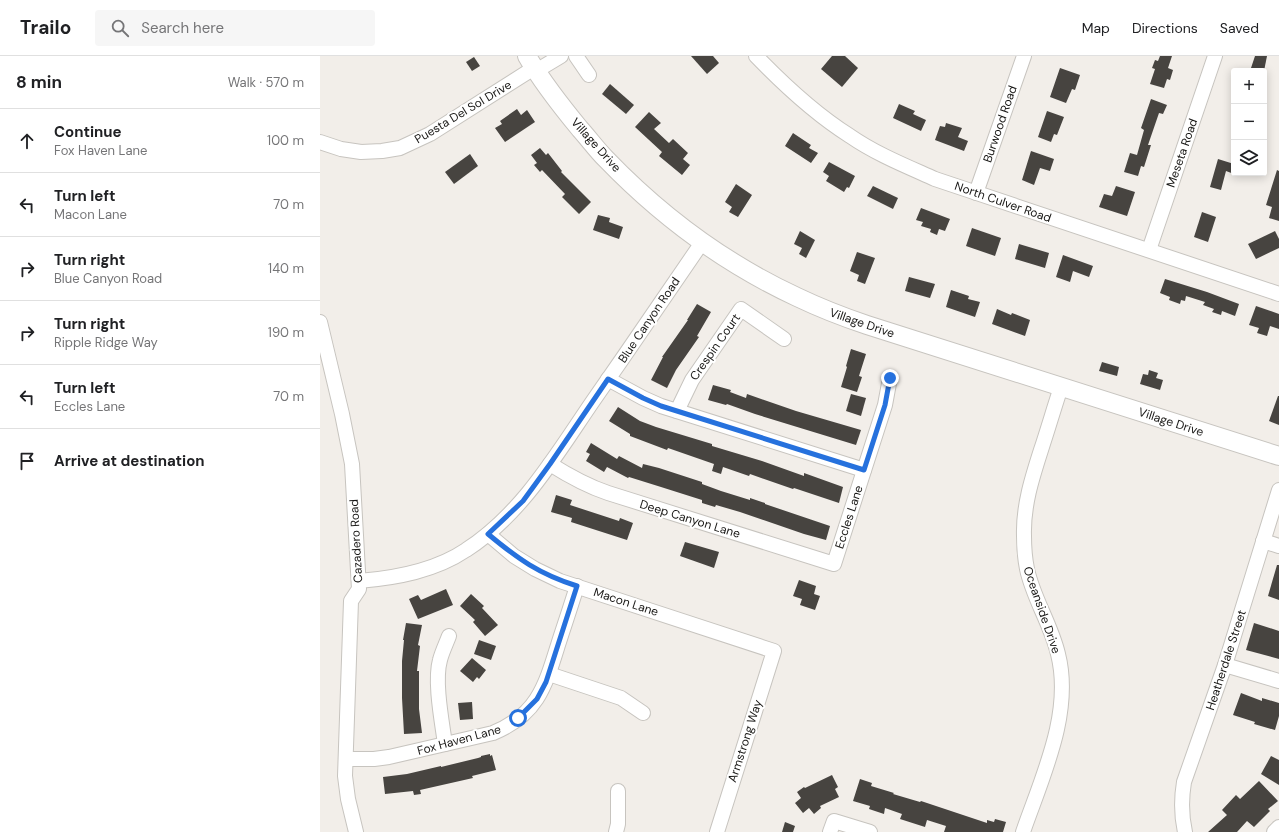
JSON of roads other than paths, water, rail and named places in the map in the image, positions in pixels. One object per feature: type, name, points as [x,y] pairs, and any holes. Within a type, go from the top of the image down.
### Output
[{"type":"main road","name":"Village Drive","points":[[532,65],[558,103],[605,158],[634,187],[703,241],[758,277],[796,297],[828,311],[867,325],[1279,456]]},
{"type":"street","name":"Puesta Del Sol Drive","points":[[320,142],[361,152],[400,148],[430,134],[532,65],[561,56]]},
{"type":"street","points":[[576,56],[589,74]]},
{"type":"street","name":"North Culver Road","points":[[756,56],[813,110],[850,137],[889,158],[935,179],[1279,294]]},
{"type":"street","name":"Burwood Road","points":[[976,193],[1024,56]]},
{"type":"street","name":"Meseta Road","points":[[1149,250],[1215,56]]},
{"type":"street","name":"Blue Canyon Road","points":[[359,581],[394,577],[434,566],[465,551],[488,534],[523,501],[703,241]]},
{"type":"street","name":"Crespin Court","points":[[677,411],[692,380],[741,309],[784,339]]},
{"type":"street","name":"Cazadero Road","points":[[320,322],[342,414],[352,464],[359,589],[351,601],[345,776],[348,799],[356,832]]},
{"type":"street","name":"Eccles Lane","points":[[834,564],[885,405],[890,378]]},
{"type":"street","points":[[608,379],[661,406],[864,470]]},
{"type":"street","name":"Oceanside Drive","points":[[1023,832],[1053,745],[1059,719],[1061,698],[1062,679],[1058,655],[1052,634],[1034,591],[1027,568],[1024,536],[1026,502],[1061,387]]},
{"type":"street","name":"Deep Canyon Lane","points":[[550,464],[574,479],[608,493],[834,564]]},
{"type":"street","name":"Heatherdale Street","points":[[1185,832],[1182,818],[1181,800],[1184,782],[1225,665],[1279,490]]},
{"type":"street","name":"Macon Lane","points":[[488,534],[514,556],[535,569],[560,581],[774,651]]},
{"type":"street","points":[[1263,541],[1279,546]]},
{"type":"street","name":"Fox Haven Lane","points":[[346,759],[374,759],[390,757],[493,733],[506,728],[537,699],[546,682],[577,586]]},
{"type":"street","points":[[445,744],[440,709],[438,671],[440,660],[449,636]]},
{"type":"street","name":"Armstrong Way","points":[[717,832],[774,651]]},
{"type":"street","points":[[1225,665],[1279,681]]},
{"type":"street","points":[[549,674],[621,698],[643,713]]},
{"type":"street","points":[[616,832],[618,824],[618,791]]},
{"type":"street","points":[[832,826],[870,832]]},
{"type":"street","points":[[1274,832],[1279,827]]}]
